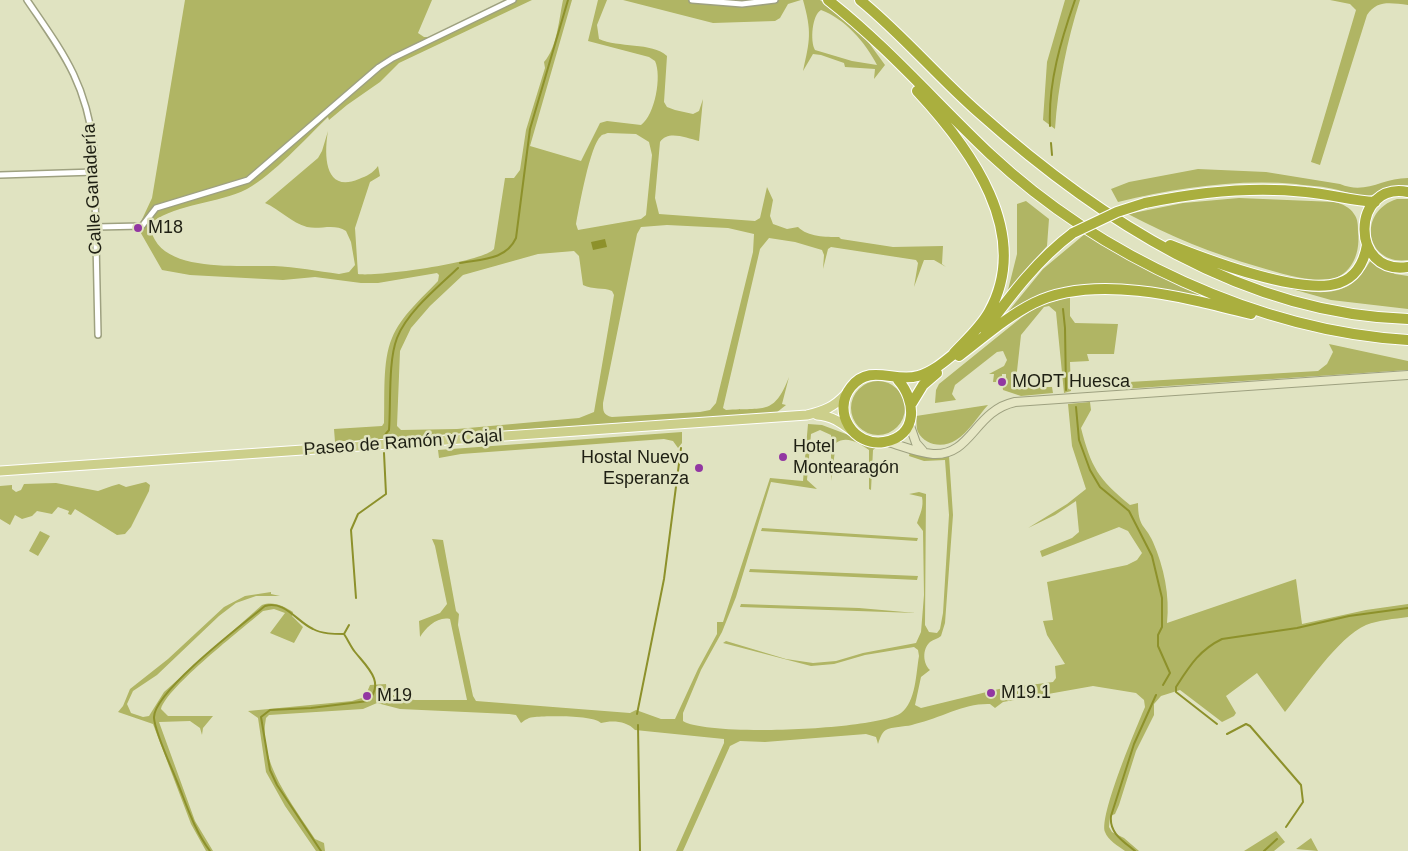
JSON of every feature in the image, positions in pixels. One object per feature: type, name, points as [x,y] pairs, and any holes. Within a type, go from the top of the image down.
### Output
[{"type":"highway","points":[[823,0],[862,35],[930,105],[969,156],[992,197],[1002,228],[1004,247],[1000,281],[990,311],[956,355]]},
{"type":"highway","points":[[828,0],[904,68],[991,155],[1034,190],[1101,238],[1167,274],[1207,292],[1284,319],[1345,334]]},
{"type":"highway","points":[[860,0],[978,112],[1102,211],[1150,241],[1238,283],[1294,301],[1358,315],[1408,319]]},
{"type":"highway","points":[[956,355],[984,331],[1037,265],[1073,233],[1102,218],[1145,203],[1197,194],[1277,190],[1307,192],[1353,201],[1375,202],[1394,192],[1408,192]]},
{"type":"highway","points":[[1353,201],[1366,217]]},
{"type":"highway","points":[[1102,211],[1159,240],[1203,258],[1264,276],[1325,286],[1350,278],[1363,261],[1367,245],[1364,227],[1366,217],[1375,202]]},
{"type":"highway","points":[[1367,245],[1382,262],[1396,267],[1408,266]]},
{"type":"highway","points":[[920,381],[898,380],[883,375],[865,376],[857,381],[846,394],[844,418],[852,431],[868,442],[888,442],[904,431],[909,423],[912,403],[920,381],[1006,319],[1035,302],[1059,294],[1085,291],[1137,290],[1175,296],[1277,321],[1345,334],[1408,340]]},
{"type":"highway","points":[[898,380],[905,388],[912,403]]},
{"type":"main road","points":[[807,415],[835,406],[846,394]]},
{"type":"main road","points":[[807,415],[826,416],[838,420],[852,431]]},
{"type":"main road","name":"Paseo de Ramón y Cajal","points":[[0,470],[807,415]]},
{"type":"street","name":"Calle Ganadería","points":[[26,0],[70,63],[91,124],[95,172],[98,334]]},
{"type":"street","points":[[96,227],[142,226],[156,208],[248,180],[379,67],[514,0]]},
{"type":"street","points":[[692,0],[742,4],[776,0]]},
{"type":"street","points":[[0,175],[95,172]]},
{"type":"street","points":[[888,442],[927,453],[940,454],[960,447],[989,413],[1002,405],[1015,402],[1408,375]]},
{"type":"street","points":[[909,423],[916,443],[927,453]]},
{"type":"green space","points":[[185,0],[432,0],[418,33],[424,37],[431,37],[508,0],[532,0],[399,63],[380,82],[329,120],[328,117],[268,175],[247,189],[223,198],[174,211],[152,222],[151,227],[155,240],[164,250],[192,262],[227,266],[274,266],[339,274],[349,272],[355,265],[351,242],[346,231],[337,227],[307,227],[265,203],[318,158],[328,131],[327,160],[333,176],[339,181],[347,182],[359,179],[370,174],[378,166],[380,176],[370,182],[355,228],[358,274],[429,268],[486,254],[494,249],[505,178],[514,178],[520,170],[526,130],[545,68],[544,62],[555,41],[563,0],[572,0],[530,146],[581,161],[600,123],[607,121],[641,125],[650,113],[656,95],[658,76],[655,61],[649,57],[588,41],[598,0],[607,0],[597,25],[599,39],[653,49],[667,56],[664,102],[667,107],[693,114],[699,111],[703,99],[699,141],[668,136],[660,142],[655,198],[659,214],[755,221],[760,218],[767,187],[773,200],[770,216],[773,224],[787,229],[798,227],[807,233],[817,236],[839,237],[841,239],[893,247],[943,246],[942,264],[946,267],[934,260],[924,260],[914,287],[918,263],[916,260],[831,247],[828,249],[823,269],[824,255],[822,250],[795,242],[769,238],[760,249],[723,408],[726,410],[766,407],[778,398],[789,377],[782,404],[786,405],[776,413],[335,442],[334,429],[382,426],[384,423],[385,368],[392,338],[406,315],[438,281],[439,275],[437,273],[378,283],[361,283],[315,277],[283,280],[190,275],[162,270],[138,228],[152,198]],"holes":[[[608,133],[636,134],[649,142],[652,155],[646,215],[641,219],[578,230],[576,224],[582,191],[593,151],[601,136]],[[667,225],[728,228],[754,234],[753,252],[716,403],[710,410],[612,417],[604,412],[603,403],[637,234],[641,227]],[[574,251],[579,256],[583,285],[609,290],[614,295],[594,412],[579,418],[457,429],[401,430],[397,426],[400,351],[411,328],[430,306],[463,275],[538,254]]]},
{"type":"green space","points":[[623,0],[801,0],[788,4],[780,18],[775,21],[713,23]]},
{"type":"green space","points":[[803,0],[820,0],[861,32],[885,65],[874,79],[875,69],[845,67],[844,63],[813,54],[803,71],[809,28]],"holes":[[[821,10],[830,14],[854,32],[867,48],[877,65],[852,61],[815,50],[812,35],[816,17]]]},
{"type":"green space","points":[[1065,0],[1080,0],[1064,63],[1055,129],[1043,120],[1047,62]]},
{"type":"green space","points":[[1330,0],[1408,0],[1408,5],[1384,4],[1375,7],[1367,15],[1320,165],[1311,162],[1356,10],[1350,4]]},
{"type":"green space","points":[[1198,169],[1266,172],[1358,188],[1390,180],[1408,178],[1408,185],[1364,196],[1296,184],[1228,184],[1184,189],[1118,202],[1111,189],[1129,182]]},
{"type":"green space","points":[[1239,198],[1335,202],[1346,206],[1355,216],[1358,225],[1355,258],[1346,271],[1332,279],[1315,280],[1291,276],[1241,262],[1208,250],[1128,214],[1183,203]]},
{"type":"green space","points":[[1397,199],[1408,199],[1408,260],[1394,260],[1383,255],[1375,247],[1371,237],[1371,226],[1376,215],[1384,206]]},
{"type":"green space","points":[[1026,201],[1049,219],[1047,246],[1008,290],[1017,254],[1017,204]]},
{"type":"green space","points":[[1086,233],[1220,302],[1138,286],[1084,285],[1058,290],[1032,299],[1007,313],[1043,269]]},
{"type":"green space","points":[[1371,260],[1395,274],[1408,276],[1408,309],[1331,300],[1289,288],[1325,292],[1348,286],[1355,281]]},
{"type":"green space","points":[[1070,297],[1070,316],[1075,323],[1118,324],[1114,354],[1087,354],[1089,361],[1070,362],[1071,391],[1064,393],[1056,312],[1049,306],[1044,307],[1021,335],[1016,380],[1021,387],[1052,387],[1053,393],[1021,396],[1003,390],[1002,383],[1006,383],[1006,374],[1002,374],[1002,382],[993,382],[994,374],[989,374],[1004,366],[1007,360],[1003,351],[997,352],[955,385],[952,394],[956,400],[935,403],[936,390],[939,384],[1022,317],[1040,305]]},
{"type":"green space","points":[[1329,344],[1408,361],[1408,370],[1122,389],[1122,385],[1128,385],[1129,382],[1318,371],[1327,364],[1333,352]]},
{"type":"green space","points":[[873,381],[883,381],[893,385],[901,393],[905,408],[901,423],[893,431],[883,435],[873,435],[863,431],[855,423],[851,413],[851,403],[855,393],[863,385]]},
{"type":"green space","points":[[1090,402],[1091,410],[1081,428],[1088,453],[1097,471],[1110,487],[1130,505],[1138,503],[1139,517],[1153,542],[1163,571],[1168,602],[1167,623],[1296,579],[1302,624],[1366,610],[1408,604],[1408,617],[1366,625],[1344,640],[1322,664],[1285,712],[1257,673],[1226,696],[1236,713],[1222,722],[1180,690],[1161,696],[1154,704],[1154,715],[1136,751],[1119,805],[1115,814],[1110,816],[1109,827],[1112,832],[1124,838],[1139,851],[1125,851],[1114,843],[1105,832],[1105,823],[1113,790],[1145,707],[1144,700],[1136,693],[1093,686],[1003,702],[995,708],[990,704],[980,704],[962,708],[912,725],[888,729],[880,737],[878,744],[876,737],[866,734],[765,742],[740,741],[730,746],[683,851],[676,851],[724,743],[724,739],[635,730],[619,722],[601,723],[596,720],[580,717],[533,717],[521,723],[516,715],[509,714],[400,709],[377,703],[363,709],[269,715],[266,718],[265,734],[272,766],[287,797],[315,839],[324,843],[325,851],[316,851],[285,806],[266,772],[258,718],[248,711],[352,701],[365,697],[370,685],[386,684],[387,692],[399,698],[415,700],[467,700],[450,619],[441,619],[433,623],[420,637],[419,621],[440,613],[447,604],[432,539],[443,540],[456,611],[459,614],[458,625],[473,696],[476,701],[630,713],[636,710],[661,719],[675,719],[698,669],[717,634],[717,622],[723,622],[770,478],[803,481],[808,424],[822,425],[878,446],[873,450],[871,490],[869,489],[869,450],[848,440],[836,443],[831,481],[831,435],[820,430],[811,434],[807,480],[817,489],[771,482],[736,597],[722,632],[701,670],[683,713],[683,721],[699,726],[724,729],[756,730],[828,727],[885,719],[901,713],[906,708],[910,702],[914,687],[919,656],[918,650],[914,647],[865,655],[834,664],[811,666],[723,643],[726,641],[786,659],[813,663],[836,661],[863,653],[916,643],[921,632],[924,595],[923,531],[917,523],[922,497],[909,494],[919,492],[926,494],[925,625],[929,632],[937,633],[940,629],[943,613],[949,515],[945,460],[924,461],[909,456],[910,452],[935,458],[949,456],[953,515],[945,623],[941,636],[927,645],[925,660],[930,670],[921,677],[915,705],[921,708],[999,689],[1053,682],[1056,678],[1055,666],[1065,664],[1047,635],[1043,621],[1053,620],[1047,582],[1127,565],[1137,560],[1142,553],[1128,531],[1119,527],[1042,557],[1040,551],[1072,538],[1079,532],[1076,501],[1055,515],[1028,528],[1067,504],[1086,489],[1072,446],[1068,404]]},
{"type":"green space","points":[[988,405],[965,433],[951,443],[941,445],[930,443],[921,437],[917,430],[916,416]]},
{"type":"green space","points":[[682,432],[682,443],[678,448],[673,441],[664,439],[461,454],[439,458],[438,450]]},
{"type":"green space","points":[[146,482],[150,485],[149,491],[131,527],[125,534],[117,535],[75,509],[71,515],[68,514],[69,511],[58,507],[52,514],[37,511],[32,516],[22,519],[15,515],[10,525],[0,519],[0,486],[12,485],[12,489],[16,492],[21,490],[24,484],[56,483],[98,491],[119,484],[126,487]]},
{"type":"green space","points":[[762,528],[918,538],[917,541],[761,531]]},
{"type":"green space","points":[[40,531],[50,536],[38,556],[29,551]]},
{"type":"green space","points":[[750,569],[918,576],[917,580],[749,572]]},
{"type":"green space","points":[[271,592],[271,594],[280,596],[256,596],[236,603],[219,616],[157,675],[133,691],[127,704],[131,713],[143,717],[149,716],[164,692],[262,605],[274,604],[286,608],[293,612],[292,616],[303,627],[294,643],[270,633],[285,613],[274,609],[263,611],[190,673],[166,699],[161,709],[168,716],[213,716],[203,728],[202,735],[200,728],[190,721],[159,722],[195,821],[213,851],[206,851],[191,824],[153,724],[118,712],[123,706],[130,689],[168,659],[224,607],[245,596]]},
{"type":"green space","points":[[741,604],[859,608],[916,613],[740,607]]},
{"type":"green space","points":[[1276,831],[1285,842],[1274,851],[1244,851]]},
{"type":"green space","points":[[1311,838],[1318,851],[1296,849]]},
{"type":"shaded area","points":[[605,239],[607,247],[593,250],[591,242]]},
{"type":"waterway","points":[[460,263],[500,255],[512,245],[516,238],[530,129],[568,0]]},
{"type":"waterway","points":[[1050,126],[1051,94],[1056,62],[1075,0]]},
{"type":"waterway","points":[[1051,143],[1052,155]]},
{"type":"waterway","points":[[384,436],[389,430],[392,358],[397,338],[415,309],[458,268]]},
{"type":"waterway","points":[[1063,309],[1066,390]]},
{"type":"waterway","points":[[1076,407],[1079,440],[1090,470],[1100,487],[1129,511],[1152,556],[1162,598],[1162,627],[1158,635],[1158,646],[1170,673],[1163,685]]},
{"type":"waterway","points":[[637,714],[664,579],[681,448]]},
{"type":"waterway","points":[[356,598],[351,530],[358,514],[386,494],[384,453]]},
{"type":"waterway","points":[[210,851],[195,825],[160,739],[154,718],[157,707],[168,692],[201,659],[265,606],[279,606],[317,631],[344,634]]},
{"type":"waterway","points":[[1217,724],[1176,692],[1176,687],[1190,666],[1214,643],[1222,639],[1297,628],[1349,616],[1408,608]]},
{"type":"waterway","points":[[344,634],[349,625]]},
{"type":"waterway","points":[[321,851],[277,785],[270,770],[261,717],[270,710],[311,708],[368,701],[373,694],[375,681],[369,669],[344,634]]},
{"type":"waterway","points":[[1135,851],[1115,832],[1112,827],[1111,816],[1134,744],[1156,695]]},
{"type":"waterway","points":[[1227,734],[1246,724],[1250,726],[1301,785],[1303,802],[1286,827]]},
{"type":"waterway","points":[[638,725],[640,851]]},
{"type":"waterway","points":[[1264,851],[1277,839]]},
{"type":"place","name":"M18","points":[[138,228]]},
{"type":"place","name":"MOPT Huesca","points":[[1002,382]]},
{"type":"place","name":"Hotel Montearagón","points":[[783,457]]},
{"type":"place","name":"Hostal Nuevo Esperanza","points":[[699,468]]},
{"type":"place","name":"M19.1","points":[[991,693]]},
{"type":"place","name":"M19","points":[[367,696]]}]
